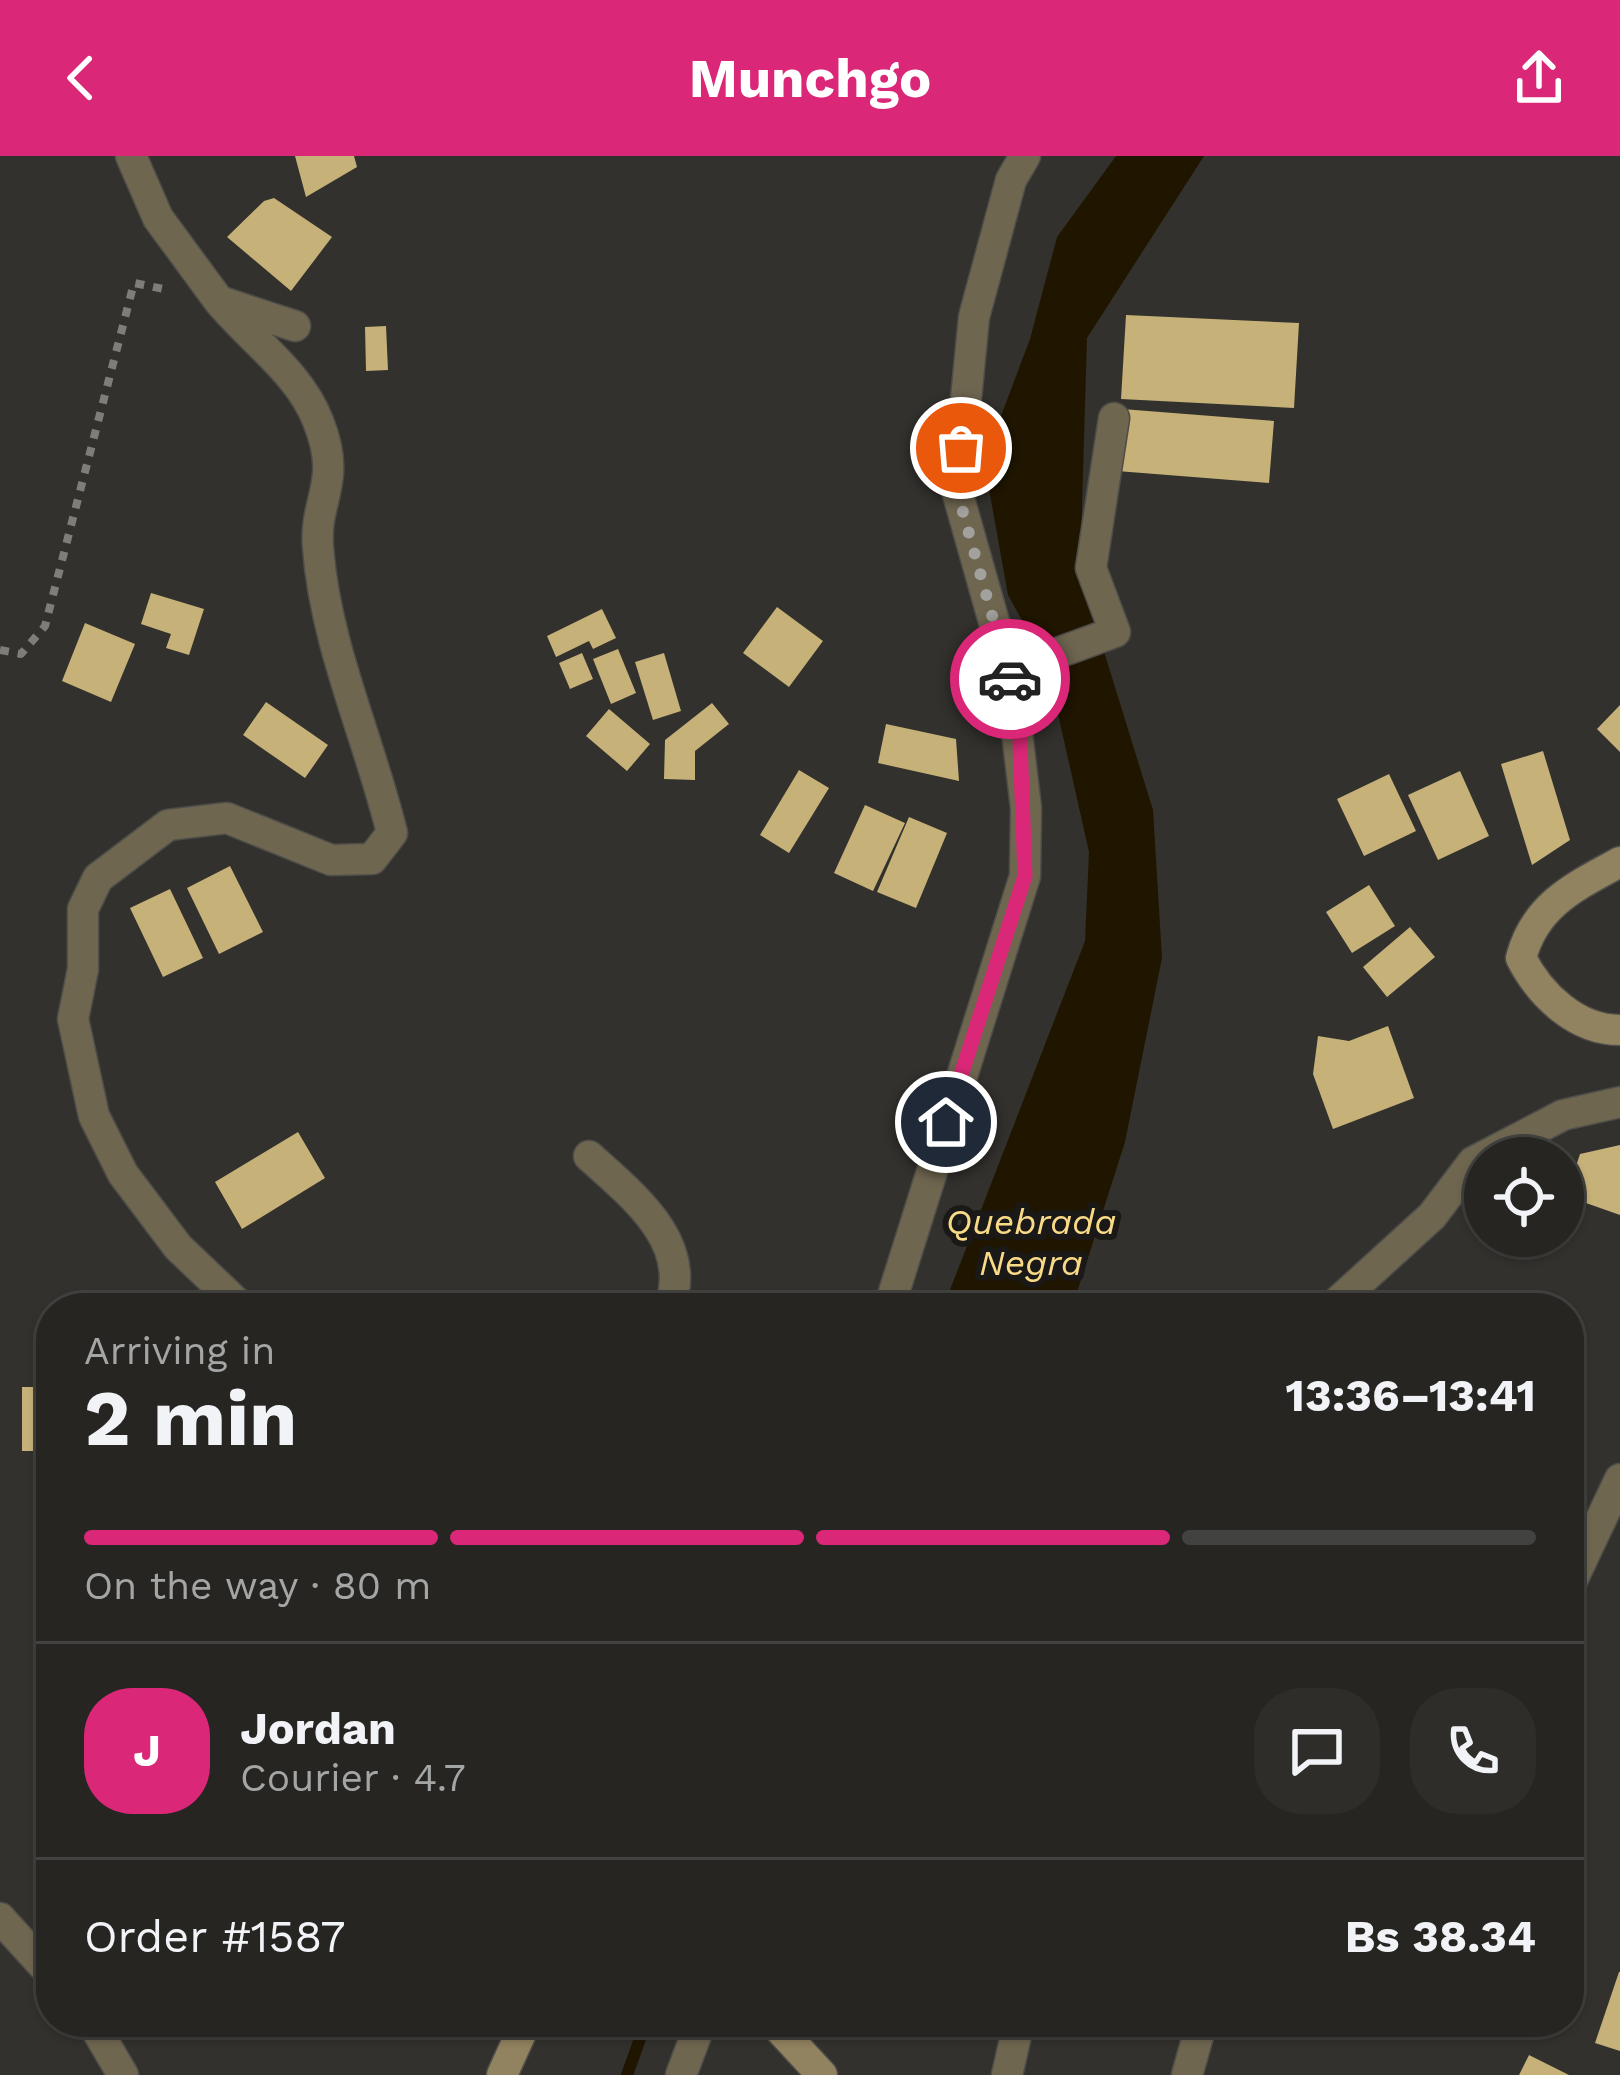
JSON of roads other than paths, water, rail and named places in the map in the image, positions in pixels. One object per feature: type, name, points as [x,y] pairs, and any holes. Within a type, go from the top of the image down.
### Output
[{"type":"main road","points":[[1620,862],[1564,892],[1530,926],[1522,958],[1537,988],[1568,1013],[1605,1030],[1620,1030]]},
{"type":"main road","points":[[502,2075],[519,2037]]},
{"type":"main road","points":[[787,2037],[822,2075]]},
{"type":"street","points":[[131,156],[158,218],[220,302],[290,374],[318,421],[332,476],[317,543],[344,680],[392,832],[372,859],[331,860],[227,818],[168,824],[98,878],[83,909],[83,969],[73,1019],[94,1116],[123,1174],[178,1247],[226,1293]]},
{"type":"street","points":[[894,1293],[1025,876],[1020,672],[957,491],[974,317],[1011,180],[1025,156]]},
{"type":"street","points":[[220,302],[295,326]]},
{"type":"street","points":[[1020,672],[1115,632],[1091,568],[1114,418]]},
{"type":"street","points":[[1347,1293],[1432,1216],[1473,1162],[1563,1115],[1620,1102]]},
{"type":"street","points":[[589,1156],[645,1208],[673,1253],[675,1293]]},
{"type":"street","points":[[1584,1555],[1620,1479]]},
{"type":"street","points":[[0,1918],[36,1958]]},
{"type":"street","points":[[101,2037],[123,2075]]},
{"type":"street","points":[[681,2075],[695,2037]]},
{"type":"street","points":[[1006,2075],[1015,2037]]},
{"type":"street","points":[[1187,2075],[1198,2037]]},
{"type":"water","name":"Quebrada Negra","points":[[1116,156],[1204,156],[1087,338],[1080,574],[1153,810],[1162,958],[1125,1142],[1077,1293],[949,1293],[1085,941],[1089,852],[1047,665],[1008,595],[984,461],[1030,339],[1057,237]]},
{"type":"waterway","name":"Quebrada Negra","points":[[627,2075],[641,2037]]}]
